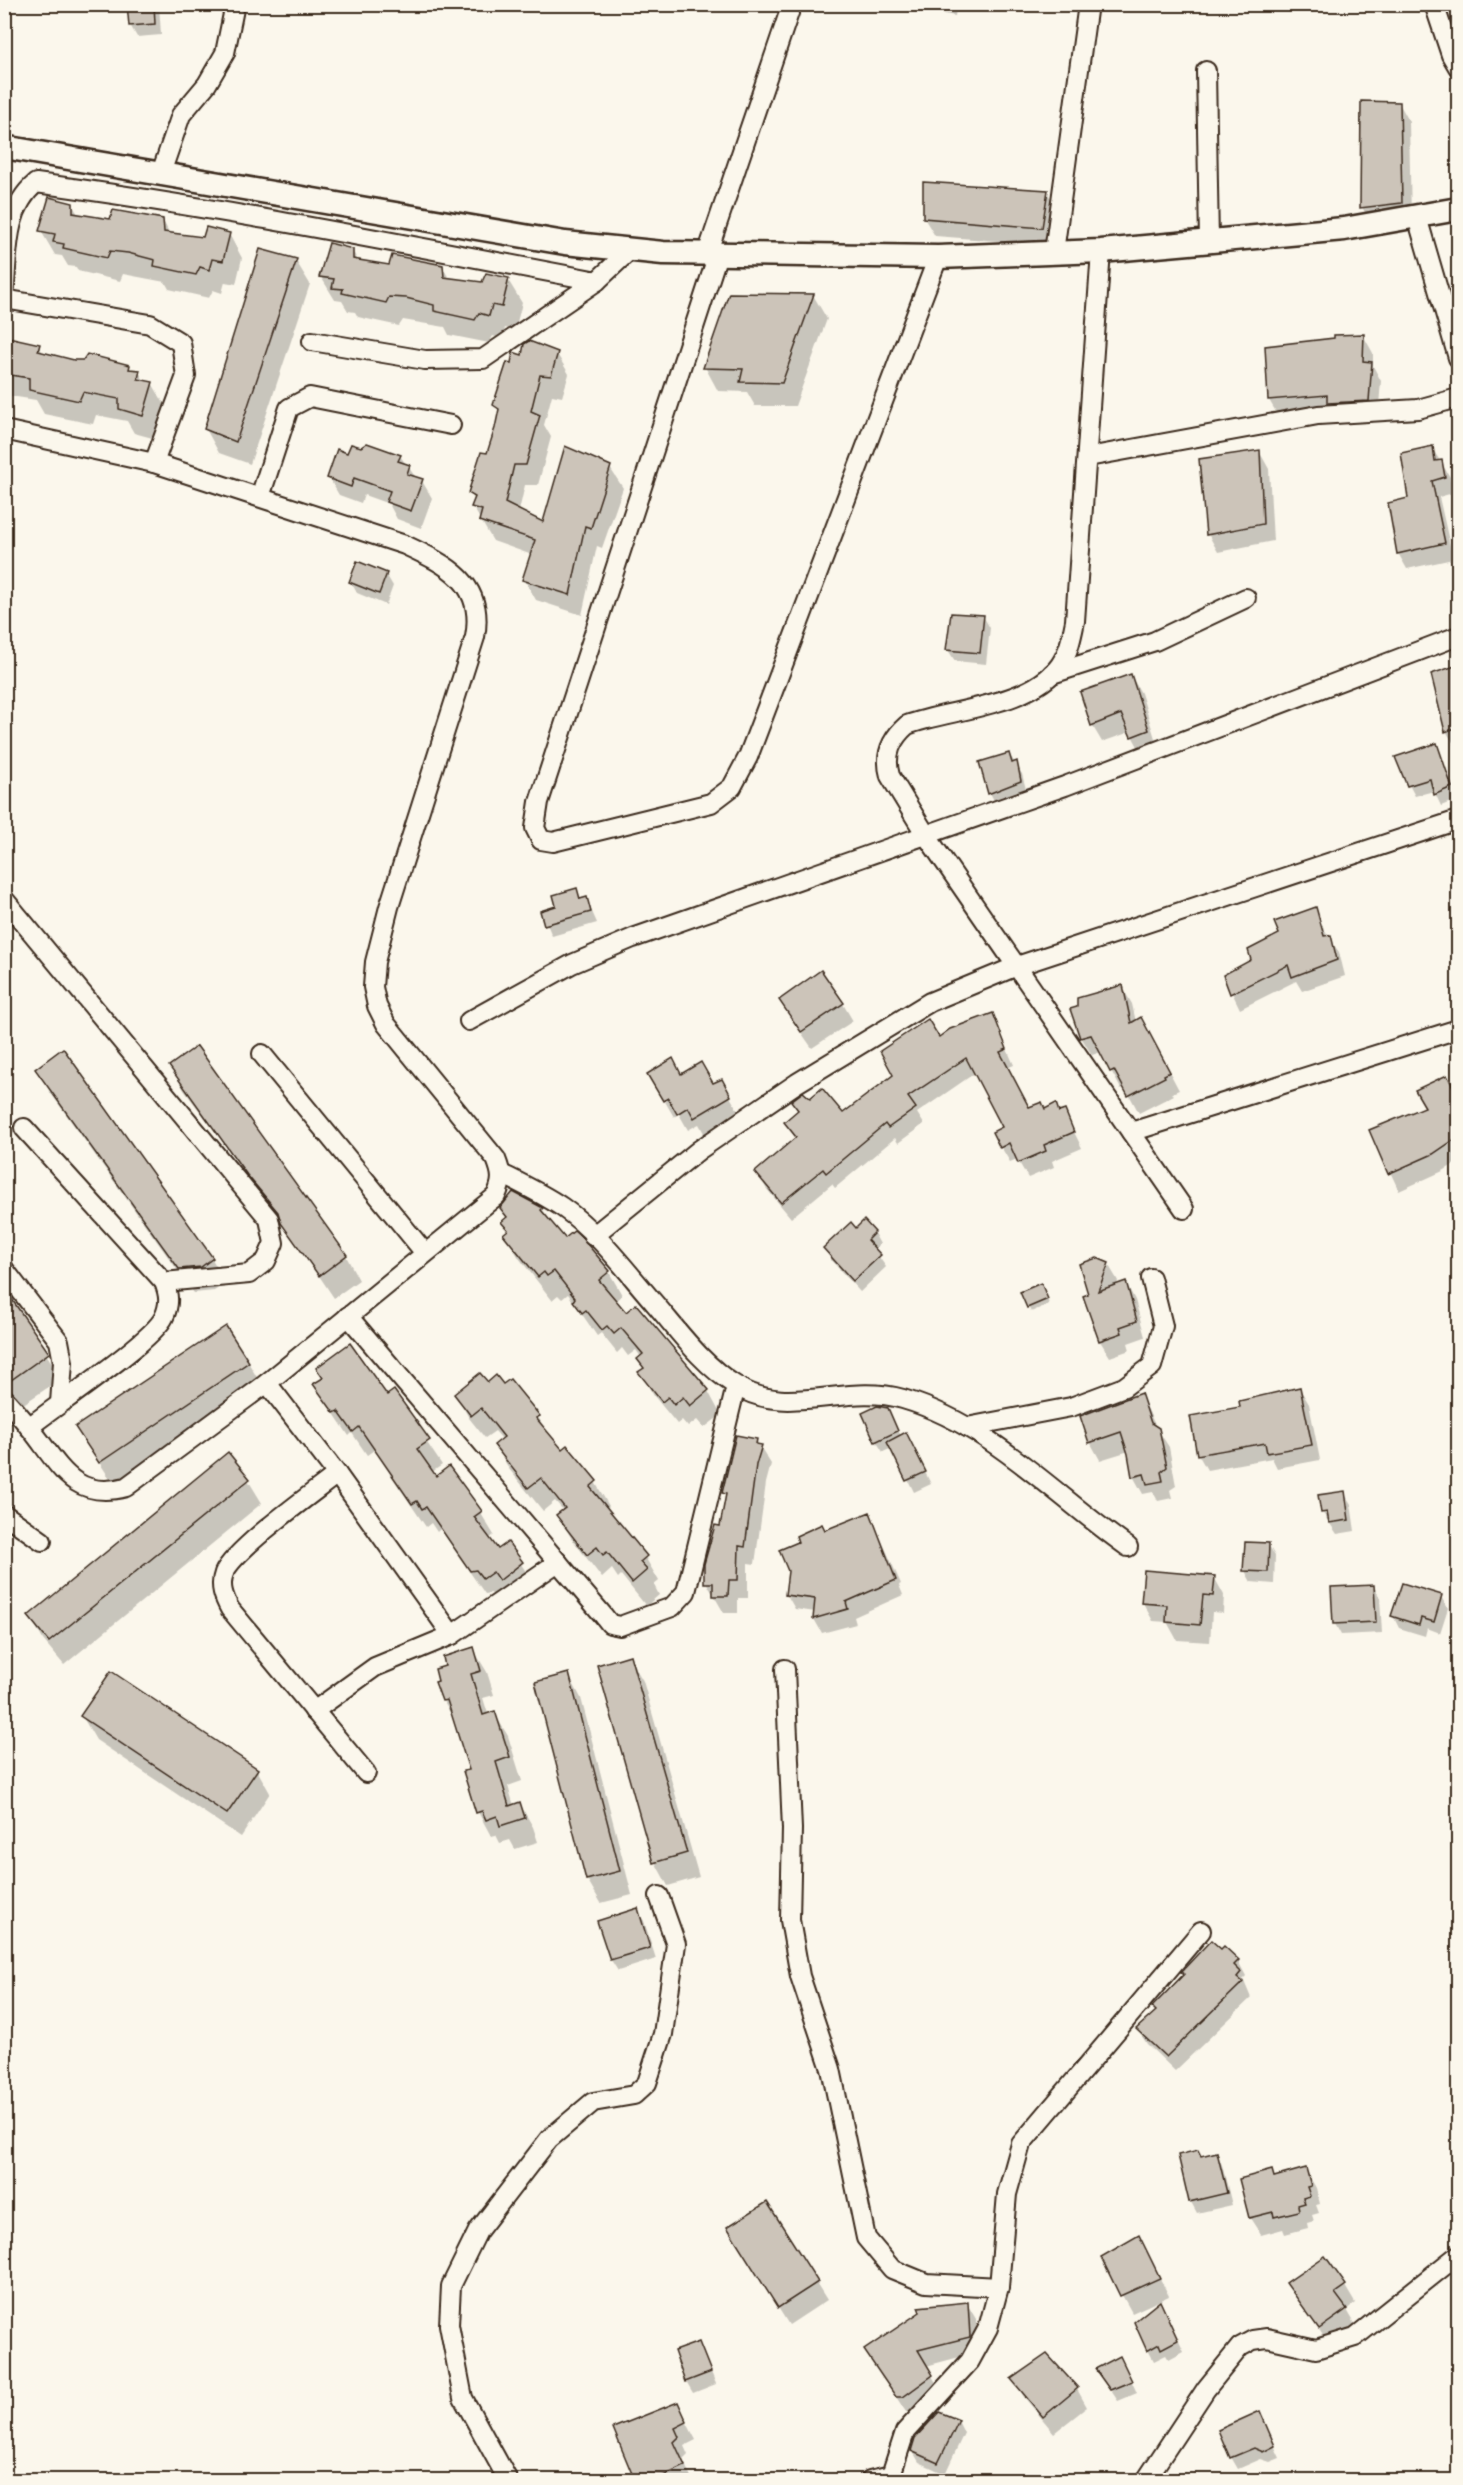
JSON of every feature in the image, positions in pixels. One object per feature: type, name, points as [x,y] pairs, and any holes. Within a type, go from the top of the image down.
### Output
[{"type":"street","points":[[161,173],[181,115],[207,84],[225,53],[236,10],[235,4]]},
{"type":"street","points":[[792,4],[539,802],[535,828],[541,840],[553,842],[711,803],[732,787],[748,758],[938,257]]},
{"type":"street","points":[[1054,252],[1088,4]]},
{"type":"street","points":[[1434,4],[1451,55],[1458,67]]},
{"type":"street","points":[[1206,71],[1209,242]]},
{"type":"street","points":[[4,147],[565,243],[630,250],[713,254],[938,257],[1101,250],[1344,229],[1458,209]]},
{"type":"street","points":[[154,463],[186,376],[182,343],[150,324],[4,299],[12,214],[23,194],[36,183],[344,234],[597,281]]},
{"type":"street","points":[[344,234],[351,206]]},
{"type":"street","points":[[1417,217],[1458,358]]},
{"type":"street","points":[[312,341],[425,360],[483,359],[597,281],[630,250]]},
{"type":"street","points":[[1052,674],[1066,652],[1076,621],[1101,250]]},
{"type":"street","points":[[260,497],[289,408],[310,397],[451,425]]},
{"type":"street","points":[[1088,457],[1318,415],[1418,409],[1458,398]]},
{"type":"street","points":[[4,429],[154,463],[405,544],[427,555],[471,589],[477,602],[479,617],[476,637],[389,907],[375,962],[374,987],[377,1006],[386,1024],[496,1159],[502,1174],[496,1196],[267,1383],[126,1487],[99,1491],[66,1476],[4,1398]]},
{"type":"street","points":[[1184,1209],[926,835],[890,776],[887,754],[897,734],[907,725],[1025,691],[1052,674],[1155,641],[1246,598]]},
{"type":"street","points":[[469,1021],[572,964],[633,938],[1163,749],[1458,636]]},
{"type":"street","points":[[593,1236],[699,1150],[796,1083],[930,1002],[1017,966],[1458,820]]},
{"type":"street","points":[[4,899],[269,1219],[274,1243],[266,1261],[249,1274],[164,1282]]},
{"type":"street","points":[[1131,1132],[1458,1029]]},
{"type":"street","points":[[262,1053],[425,1253]]},
{"type":"street","points":[[24,1128],[164,1282],[170,1298],[164,1318],[143,1341],[29,1427]]},
{"type":"street","points":[[502,1174],[564,1208],[593,1236],[701,1357],[736,1386],[749,1393],[777,1400],[795,1401],[860,1392],[888,1395],[930,1408],[967,1427],[1044,1480],[1128,1547]]},
{"type":"street","points":[[4,1269],[59,1341],[63,1362],[60,1403]]},
{"type":"street","points":[[967,1427],[1071,1407],[1124,1387],[1152,1366],[1163,1326],[1151,1278]]},
{"type":"street","points":[[348,1316],[610,1623],[620,1626],[672,1607],[686,1592],[736,1386]]},
{"type":"street","points":[[267,1383],[337,1474],[452,1635]]},
{"type":"street","points":[[337,1474],[238,1554],[224,1574],[222,1593],[230,1609],[366,1773]]},
{"type":"street","points":[[4,1514],[42,1541]]},
{"type":"street","points":[[314,1711],[375,1667],[452,1635],[558,1562]]},
{"type":"street","points":[[785,1669],[792,1829],[790,1920],[800,1976],[831,2069],[866,2238],[892,2269],[926,2283],[999,2287]]},
{"type":"street","points":[[508,2481],[463,2398],[449,2325],[451,2286],[478,2231],[549,2139],[593,2102],[634,2095],[646,2083],[663,2034],[676,1944],[659,1896]]},
{"type":"street","points":[[870,2481],[891,2478],[905,2432],[970,2361],[988,2328],[999,2287],[1006,2194],[1021,2144],[1202,1931]]},
{"type":"street","points":[[1146,2481],[1206,2389],[1240,2347],[1253,2340],[1267,2338],[1316,2349],[1354,2337],[1454,2265]]},
{"type":"building","points":[[127,4],[154,4],[155,24],[129,26]]},
{"type":"building","points":[[1361,101],[1400,102],[1402,203],[1360,208]]},
{"type":"building","points":[[923,182],[1048,190],[1042,228],[923,218]]},
{"type":"building","points":[[49,197],[73,203],[73,213],[110,219],[113,210],[163,219],[164,232],[203,237],[206,227],[230,233],[223,261],[212,259],[209,270],[200,267],[196,275],[154,266],[155,260],[128,253],[110,251],[107,258],[63,248],[64,244],[53,242],[55,234],[39,231]]},
{"type":"building","points":[[329,243],[353,249],[353,259],[389,265],[392,255],[443,265],[444,277],[482,282],[486,273],[509,278],[502,307],[492,305],[489,316],[479,313],[475,320],[434,311],[434,305],[406,298],[389,297],[386,303],[342,293],[343,289],[332,288],[334,279],[319,277]]},
{"type":"building","points":[[260,249],[297,259],[236,442],[204,429]]},
{"type":"building","points":[[729,293],[814,294],[782,383],[740,382],[743,369],[703,368]]},
{"type":"building","points":[[1364,334],[1363,361],[1372,362],[1369,401],[1327,403],[1327,395],[1268,400],[1265,346],[1334,338],[1334,335]]},
{"type":"building","points":[[4,336],[40,344],[38,351],[74,360],[83,360],[87,354],[130,365],[129,369],[140,370],[138,379],[153,382],[143,416],[119,409],[119,399],[83,392],[79,401],[29,390],[29,378],[4,374]]},
{"type":"building","points":[[529,341],[558,352],[551,376],[540,375],[531,411],[540,415],[526,465],[514,465],[505,503],[543,522],[565,446],[611,466],[591,528],[585,526],[570,595],[522,580],[535,540],[479,521],[482,510],[471,507],[475,497],[468,493],[481,452],[487,453],[495,428],[499,409],[493,405],[507,362],[511,363],[513,352],[522,355],[524,344]]},
{"type":"building","points":[[367,443],[401,455],[398,461],[410,465],[407,474],[423,479],[411,511],[386,502],[390,491],[354,478],[351,487],[327,478],[337,449],[347,453],[351,444],[361,447]]},
{"type":"building","points":[[1433,446],[1435,461],[1442,460],[1445,477],[1432,481],[1445,543],[1397,554],[1388,503],[1408,498],[1401,453]]},
{"type":"building","points":[[1260,450],[1263,524],[1206,535],[1199,459]]},
{"type":"building","points":[[357,561],[387,573],[379,594],[349,582]]},
{"type":"building","points":[[951,613],[984,615],[980,653],[946,650]]},
{"type":"building","points":[[1458,665],[1458,727],[1445,732],[1431,674]]},
{"type":"building","points":[[1131,674],[1149,730],[1131,737],[1121,714],[1091,726],[1080,692]]},
{"type":"building","points":[[1437,743],[1452,787],[1434,795],[1430,779],[1407,786],[1395,757]]},
{"type":"building","points":[[1009,753],[1012,763],[1017,761],[1021,781],[988,794],[979,762]]},
{"type":"building","points":[[577,888],[580,899],[587,897],[591,912],[544,925],[540,911],[556,906],[553,895]]},
{"type":"building","points":[[1316,907],[1324,936],[1331,935],[1337,960],[1292,977],[1288,965],[1230,994],[1223,975],[1251,960],[1248,950],[1279,934],[1274,922]]},
{"type":"building","points":[[821,970],[844,1003],[801,1032],[779,1000]]},
{"type":"building","points":[[1123,985],[1131,1023],[1141,1017],[1170,1072],[1164,1075],[1165,1077],[1128,1096],[1114,1070],[1110,1072],[1091,1035],[1080,1038],[1070,1009],[1077,1007],[1077,998]]},
{"type":"building","points":[[993,1013],[1007,1049],[1000,1052],[1029,1107],[1042,1102],[1045,1109],[1056,1103],[1059,1112],[1065,1110],[1074,1132],[1044,1145],[1046,1151],[1018,1163],[1009,1143],[1000,1148],[992,1132],[1002,1127],[966,1058],[908,1097],[916,1108],[888,1128],[885,1124],[826,1173],[823,1169],[781,1203],[755,1172],[796,1137],[784,1122],[798,1110],[791,1101],[803,1092],[810,1098],[822,1088],[843,1113],[893,1075],[880,1051],[928,1019],[939,1037],[950,1029]]},
{"type":"building","points":[[197,1046],[347,1255],[319,1276],[281,1223],[278,1212],[247,1175],[169,1066]]},
{"type":"building","points":[[63,1048],[213,1258],[201,1267],[179,1269],[35,1069]]},
{"type":"building","points":[[673,1058],[681,1074],[701,1062],[713,1083],[722,1079],[731,1096],[694,1118],[688,1107],[677,1114],[668,1098],[663,1101],[647,1074]]},
{"type":"building","points":[[1447,1075],[1458,1096],[1458,1137],[1433,1154],[1388,1174],[1369,1130],[1425,1107],[1415,1090]]},
{"type":"building","points":[[513,1192],[543,1208],[541,1210],[565,1238],[574,1231],[582,1238],[610,1271],[599,1280],[626,1312],[636,1304],[709,1390],[690,1406],[683,1397],[674,1405],[668,1397],[662,1402],[638,1372],[644,1368],[637,1359],[643,1354],[621,1328],[614,1334],[607,1326],[602,1330],[586,1310],[582,1313],[573,1301],[575,1298],[554,1271],[547,1276],[544,1272],[538,1277],[503,1234],[508,1230],[501,1222],[507,1217],[500,1208]]},
{"type":"building","points":[[864,1220],[875,1232],[867,1240],[881,1255],[853,1281],[823,1248],[851,1222],[856,1228]]},
{"type":"building","points":[[1097,1258],[1109,1263],[1098,1291],[1126,1281],[1137,1321],[1120,1327],[1122,1333],[1099,1341],[1083,1296],[1088,1294],[1079,1264]]},
{"type":"building","points":[[1041,1283],[1048,1299],[1027,1308],[1020,1292]]},
{"type":"building","points":[[4,1288],[49,1353],[4,1385]]},
{"type":"building","points":[[226,1326],[249,1362],[99,1463],[75,1427]]},
{"type":"building","points":[[350,1343],[387,1395],[394,1390],[430,1440],[417,1449],[436,1476],[449,1466],[482,1511],[474,1517],[498,1549],[508,1542],[523,1562],[499,1581],[493,1572],[483,1579],[476,1570],[470,1571],[426,1507],[422,1509],[417,1501],[412,1504],[359,1427],[353,1432],[338,1411],[334,1413],[313,1384],[323,1378],[316,1368]]},
{"type":"building","points":[[480,1373],[488,1382],[496,1375],[503,1384],[510,1379],[540,1416],[536,1418],[562,1449],[567,1445],[597,1481],[590,1487],[647,1556],[640,1562],[647,1570],[632,1583],[607,1552],[603,1555],[597,1547],[587,1555],[556,1515],[565,1508],[541,1478],[528,1488],[494,1445],[504,1437],[481,1408],[471,1416],[454,1394]]},
{"type":"building","points":[[1300,1387],[1312,1445],[1267,1453],[1265,1443],[1197,1455],[1190,1416],[1240,1407],[1239,1401]]},
{"type":"building","points":[[1141,1393],[1151,1423],[1159,1428],[1167,1467],[1161,1472],[1163,1481],[1147,1484],[1144,1474],[1132,1477],[1121,1432],[1089,1443],[1080,1416]]},
{"type":"building","points":[[877,1406],[888,1408],[898,1431],[875,1442],[862,1413]]},
{"type":"building","points":[[906,1432],[926,1472],[906,1481],[887,1442]]},
{"type":"building","points":[[736,1435],[757,1439],[756,1444],[762,1445],[756,1465],[745,1547],[739,1546],[738,1580],[729,1580],[728,1596],[713,1596],[713,1583],[704,1583],[704,1564],[715,1525],[720,1526],[726,1494],[722,1493]]},
{"type":"building","points":[[228,1452],[250,1479],[49,1642],[28,1616]]},
{"type":"building","points":[[1345,1491],[1349,1520],[1329,1523],[1327,1512],[1321,1513],[1318,1495]]},
{"type":"building","points":[[870,1512],[896,1580],[846,1602],[848,1609],[813,1619],[815,1599],[785,1595],[788,1571],[779,1550],[798,1542],[796,1536],[822,1524],[825,1530]]},
{"type":"building","points":[[1245,1542],[1269,1543],[1268,1572],[1243,1571]]},
{"type":"building","points":[[1144,1570],[1215,1576],[1213,1596],[1203,1595],[1200,1625],[1166,1622],[1167,1605],[1141,1603]]},
{"type":"building","points":[[1402,1583],[1442,1595],[1434,1622],[1421,1618],[1419,1625],[1391,1616]]},
{"type":"building","points":[[1374,1585],[1376,1622],[1333,1624],[1331,1587]]},
{"type":"building","points":[[474,1647],[481,1671],[471,1674],[483,1715],[495,1711],[510,1757],[496,1762],[509,1806],[520,1802],[525,1818],[500,1826],[497,1816],[486,1820],[482,1811],[476,1813],[463,1771],[469,1770],[447,1700],[442,1701],[435,1682],[438,1681],[435,1669],[445,1666],[443,1657]]},
{"type":"building","points":[[630,1655],[687,1853],[653,1863],[597,1665]]},
{"type":"building","points":[[111,1671],[258,1769],[227,1814],[80,1716]]},
{"type":"building","points":[[569,1673],[620,1871],[586,1880],[535,1682]]},
{"type":"building","points":[[638,1908],[650,1948],[610,1960],[597,1921]]},
{"type":"building","points":[[1211,1940],[1221,1949],[1224,1946],[1239,1960],[1234,1965],[1241,1972],[1237,1977],[1243,1982],[1166,2057],[1136,2029],[1156,2011],[1152,2007],[1184,1974],[1181,1972]]},
{"type":"building","points":[[1198,2150],[1201,2156],[1217,2152],[1227,2193],[1189,2202],[1178,2155]]},
{"type":"building","points":[[1306,2168],[1311,2186],[1307,2187],[1310,2196],[1303,2198],[1305,2203],[1298,2205],[1299,2211],[1274,2217],[1273,2212],[1249,2218],[1239,2179],[1272,2170],[1274,2177]]},
{"type":"building","points":[[767,2202],[818,2282],[778,2308],[727,2227]]},
{"type":"building","points":[[1139,2235],[1160,2278],[1120,2296],[1101,2257]]},
{"type":"building","points":[[1325,2256],[1346,2285],[1335,2293],[1347,2309],[1319,2329],[1286,2283]]},
{"type":"building","points":[[1160,2301],[1178,2340],[1161,2349],[1159,2344],[1147,2351],[1134,2322]]},
{"type":"building","points":[[968,2302],[970,2337],[918,2350],[933,2375],[903,2397],[896,2397],[864,2350],[920,2312],[918,2307]]},
{"type":"building","points":[[699,2342],[711,2372],[685,2382],[674,2351]]},
{"type":"building","points":[[1047,2354],[1078,2388],[1043,2417],[1011,2379]]},
{"type":"building","points":[[1120,2356],[1132,2381],[1110,2390],[1095,2369]]},
{"type":"building","points":[[678,2402],[687,2422],[675,2428],[679,2437],[674,2442],[685,2466],[653,2481],[635,2481],[613,2428]]},
{"type":"building","points":[[1260,2411],[1275,2446],[1263,2452],[1254,2448],[1230,2458],[1218,2430]]},
{"type":"building","points":[[939,2412],[959,2420],[938,2463],[911,2451],[915,2438]]}]
